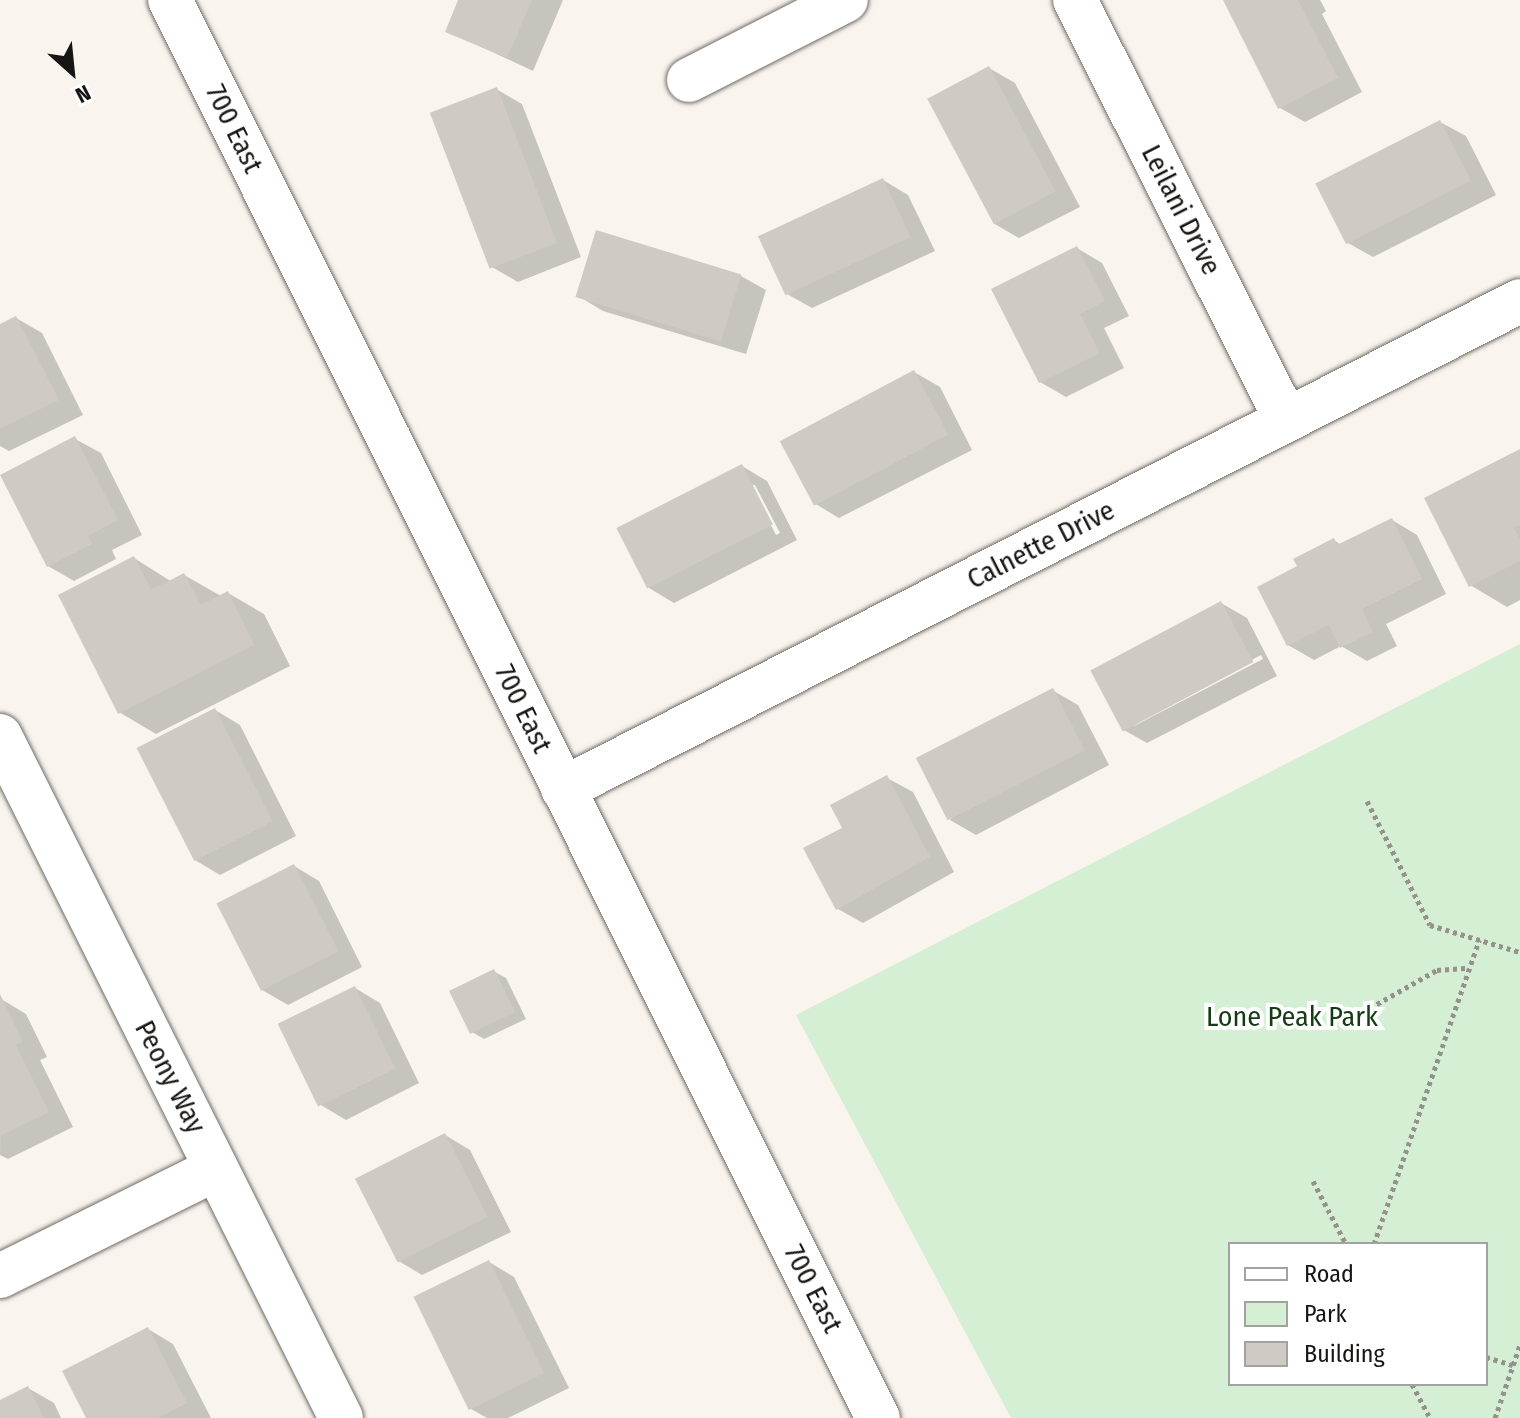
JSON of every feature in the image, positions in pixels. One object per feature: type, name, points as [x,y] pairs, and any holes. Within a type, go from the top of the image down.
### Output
[{"type":"street","name":"700 East","points":[[170,0],[878,1418]]},
{"type":"street","points":[[689,80],[846,0]]},
{"type":"street","name":"Leilani Drive","points":[[1075,0],[1286,420]]},
{"type":"street","name":"Calnette Drive","points":[[563,789],[1520,301]]},
{"type":"street","name":"Peony Way","points":[[0,736],[341,1418]]},
{"type":"street","points":[[0,1276],[216,1169]]},
{"type":"path","points":[[1367,801],[1430,925],[1520,952]]},
{"type":"path","points":[[1375,1242],[1479,940]]},
{"type":"path","points":[[1370,1008],[1437,970],[1469,968]]},
{"type":"path","points":[[1313,1181],[1345,1242]]},
{"type":"path","points":[[1495,1418],[1520,1345]]},
{"type":"path","points":[[1488,1358],[1513,1365]]},
{"type":"path","points":[[1413,1386],[1430,1418]]},
{"type":"green space","name":"Lone Peak Park","points":[[1520,644],[1520,1418],[1011,1418],[796,1015]]},
{"type":"building","points":[[458,0],[532,0],[507,58],[445,32]]},
{"type":"building","points":[[1223,0],[1298,0],[1338,78],[1278,109]]},
{"type":"building","points":[[989,66],[1056,191],[994,224],[927,99]]},
{"type":"building","points":[[497,87],[557,243],[490,269],[430,113]]},
{"type":"building","points":[[1440,120],[1471,181],[1346,244],[1315,184]]},
{"type":"building","points":[[883,178],[910,237],[785,295],[758,236]]},
{"type":"building","points":[[596,230],[741,274],[721,341],[576,297]]},
{"type":"building","points":[[1077,246],[1105,301],[1080,314],[1100,353],[1039,383],[991,289]]},
{"type":"building","points":[[16,316],[59,400],[0,429],[0,324]]},
{"type":"building","points":[[914,370],[948,434],[814,506],[780,441]]},
{"type":"building","points":[[75,436],[118,520],[88,536],[92,544],[47,567],[0,475]]},
{"type":"building","points":[[1520,449],[1520,525],[1514,528],[1520,539],[1520,561],[1469,587],[1424,498]]},
{"type":"building","points":[[742,464],[773,525],[647,589],[616,528]]},
{"type":"building","points":[[1392,518],[1422,579],[1362,609],[1373,632],[1340,648],[1329,625],[1287,646],[1257,587],[1297,566],[1293,559],[1334,538],[1337,545]]},
{"type":"building","points":[[134,556],[151,590],[184,573],[201,605],[228,591],[254,645],[118,714],[58,595]]},
{"type":"building","points":[[1221,601],[1253,662],[1123,731],[1090,670]]},
{"type":"building","points":[[1053,688],[1085,750],[948,820],[916,758]]},
{"type":"building","points":[[215,708],[273,821],[194,861],[137,748]]},
{"type":"building","points":[[887,775],[930,857],[836,910],[803,848],[842,828],[830,805]]},
{"type":"building","points":[[294,864],[338,951],[261,991],[216,903]]},
{"type":"building","points":[[494,969],[515,1012],[470,1034],[449,991]]},
{"type":"building","points":[[355,986],[395,1069],[318,1106],[278,1024]]},
{"type":"building","points":[[0,994],[23,1042],[16,1045],[49,1112],[0,1136]]},
{"type":"building","points":[[445,1133],[488,1217],[398,1263],[355,1179]]},
{"type":"building","points":[[489,1260],[544,1373],[469,1410],[414,1297]]},
{"type":"building","points":[[148,1327],[187,1403],[158,1418],[86,1418],[62,1371]]},
{"type":"building","points":[[28,1386],[44,1418],[0,1418],[0,1400]]}]
